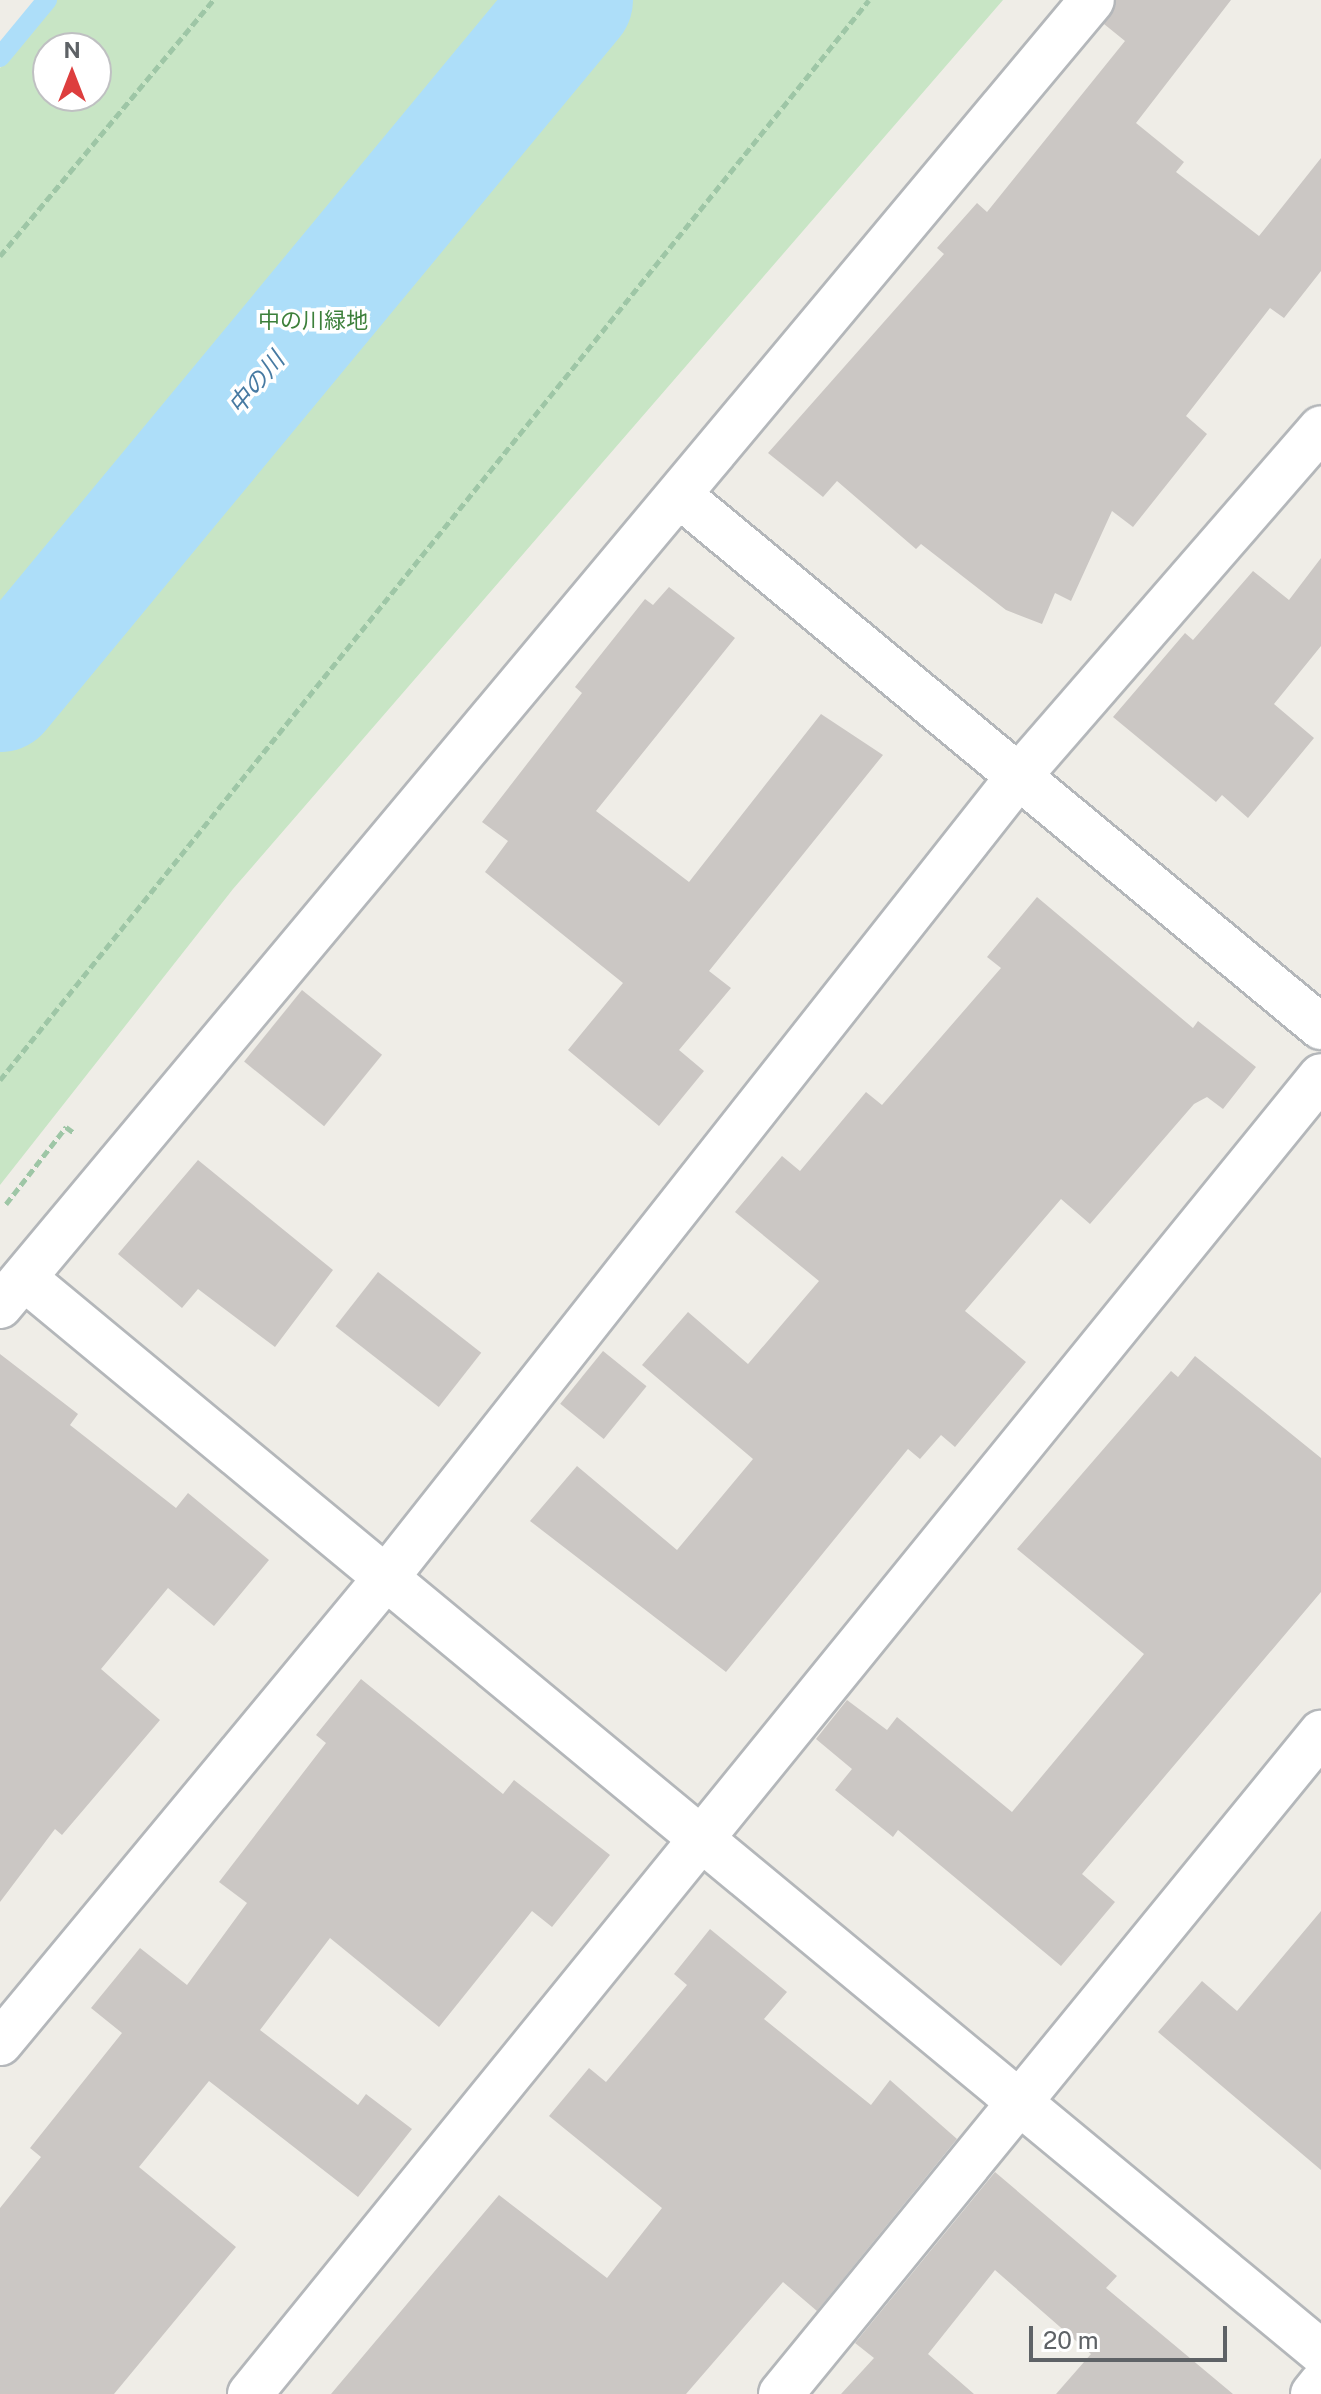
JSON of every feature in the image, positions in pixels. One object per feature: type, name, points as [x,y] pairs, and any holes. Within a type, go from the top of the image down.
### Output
[{"type":"street","points":[[1092,0],[12,1292],[385,1579],[704,1839],[1321,2352]]},
{"type":"street","points":[[0,2043],[385,1579],[1018,777],[1321,428]]},
{"type":"street","points":[[679,495],[1321,1027]]},
{"type":"street","points":[[250,2394],[1321,1076]]},
{"type":"street","points":[[781,2394],[1321,1733]]},
{"type":"street","points":[[1313,2394],[1321,2384]]},
{"type":"path","points":[[0,256],[213,0]]},
{"type":"path","points":[[0,1080],[869,0]]},
{"type":"path","points":[[0,1211],[66,1127]]},
{"type":"green space","name":"中の川緑地","points":[[56,0],[1003,0],[233,889],[0,1185],[0,68]]},
{"type":"building","points":[[1116,0],[1231,0],[1136,123],[1184,162],[1176,172],[1259,236],[1321,158],[1321,271],[1284,318],[1270,308],[1186,416],[1207,434],[1133,527],[1112,511],[1071,601],[1055,593],[1042,624],[1006,610],[921,544],[916,549],[837,481],[823,497],[768,453],[944,254],[937,248],[977,203],[987,212],[1125,41],[1104,24]]},
{"type":"building","points":[[1321,558],[1321,646],[1274,704],[1314,738],[1248,818],[1222,795],[1216,802],[1113,717],[1185,633],[1193,640],[1253,571],[1289,600]]},
{"type":"building","points":[[669,587],[735,638],[596,811],[689,882],[821,714],[883,755],[709,971],[731,988],[679,1050],[704,1071],[659,1126],[568,1050],[623,983],[485,872],[508,841],[482,822],[582,693],[575,687],[645,599],[653,605]]},
{"type":"building","points":[[1037,897],[1193,1028],[1198,1021],[1256,1067],[1223,1109],[1207,1097],[1194,1104],[1090,1224],[1061,1199],[965,1311],[1026,1362],[955,1447],[941,1435],[920,1459],[908,1449],[726,1672],[530,1521],[577,1466],[677,1550],[753,1459],[642,1365],[688,1312],[748,1364],[819,1281],[735,1212],[782,1156],[800,1171],[866,1092],[882,1105],[1001,968],[987,957]]},
{"type":"building","points":[[302,990],[382,1055],[324,1126],[244,1061]]},
{"type":"building","points":[[198,1160],[333,1270],[275,1347],[198,1289],[182,1308],[118,1254]]},
{"type":"building","points":[[378,1272],[481,1353],[439,1407],[336,1326]]},
{"type":"building","points":[[603,1351],[647,1386],[604,1439],[560,1404]]},
{"type":"building","points":[[0,1354],[78,1414],[70,1425],[176,1508],[188,1493],[269,1560],[214,1626],[168,1588],[101,1669],[160,1720],[62,1835],[55,1829],[0,1902]]},
{"type":"building","points":[[1195,1356],[1321,1458],[1321,1592],[1082,1874],[1115,1902],[1061,1966],[898,1830],[893,1837],[835,1790],[852,1769],[816,1739],[847,1700],[887,1730],[897,1717],[1012,1812],[1144,1654],[1017,1549],[1171,1371],[1178,1377]]},
{"type":"building","points":[[361,1679],[503,1794],[514,1780],[610,1855],[552,1927],[532,1911],[439,2027],[330,1938],[260,2030],[358,2105],[366,2094],[412,2129],[358,2197],[209,2081],[139,2167],[236,2247],[114,2394],[0,2394],[0,2208],[41,2157],[30,2148],[122,2033],[91,2008],[140,1948],[187,1985],[247,1903],[219,1882],[326,1743],[316,1735]]},
{"type":"building","points":[[1321,1911],[1321,2170],[1158,2032],[1202,1981],[1237,2011]]},
{"type":"building","points":[[710,1929],[787,1992],[764,2019],[871,2105],[890,2080],[957,2139],[817,2311],[783,2282],[686,2394],[331,2394],[499,2195],[607,2278],[662,2208],[549,2116],[589,2068],[606,2082],[687,1985],[674,1974]]},
{"type":"building","points":[[995,2172],[1117,2276],[1106,2288],[1233,2394],[1056,2394],[1091,2354],[995,2270],[928,2354],[974,2394],[841,2394],[874,2358],[855,2343]]},
{"type":"waterway","points":[[0,57],[47,0]]},
{"type":"waterway","name":"中の川","points":[[0,693],[574,0]]}]
